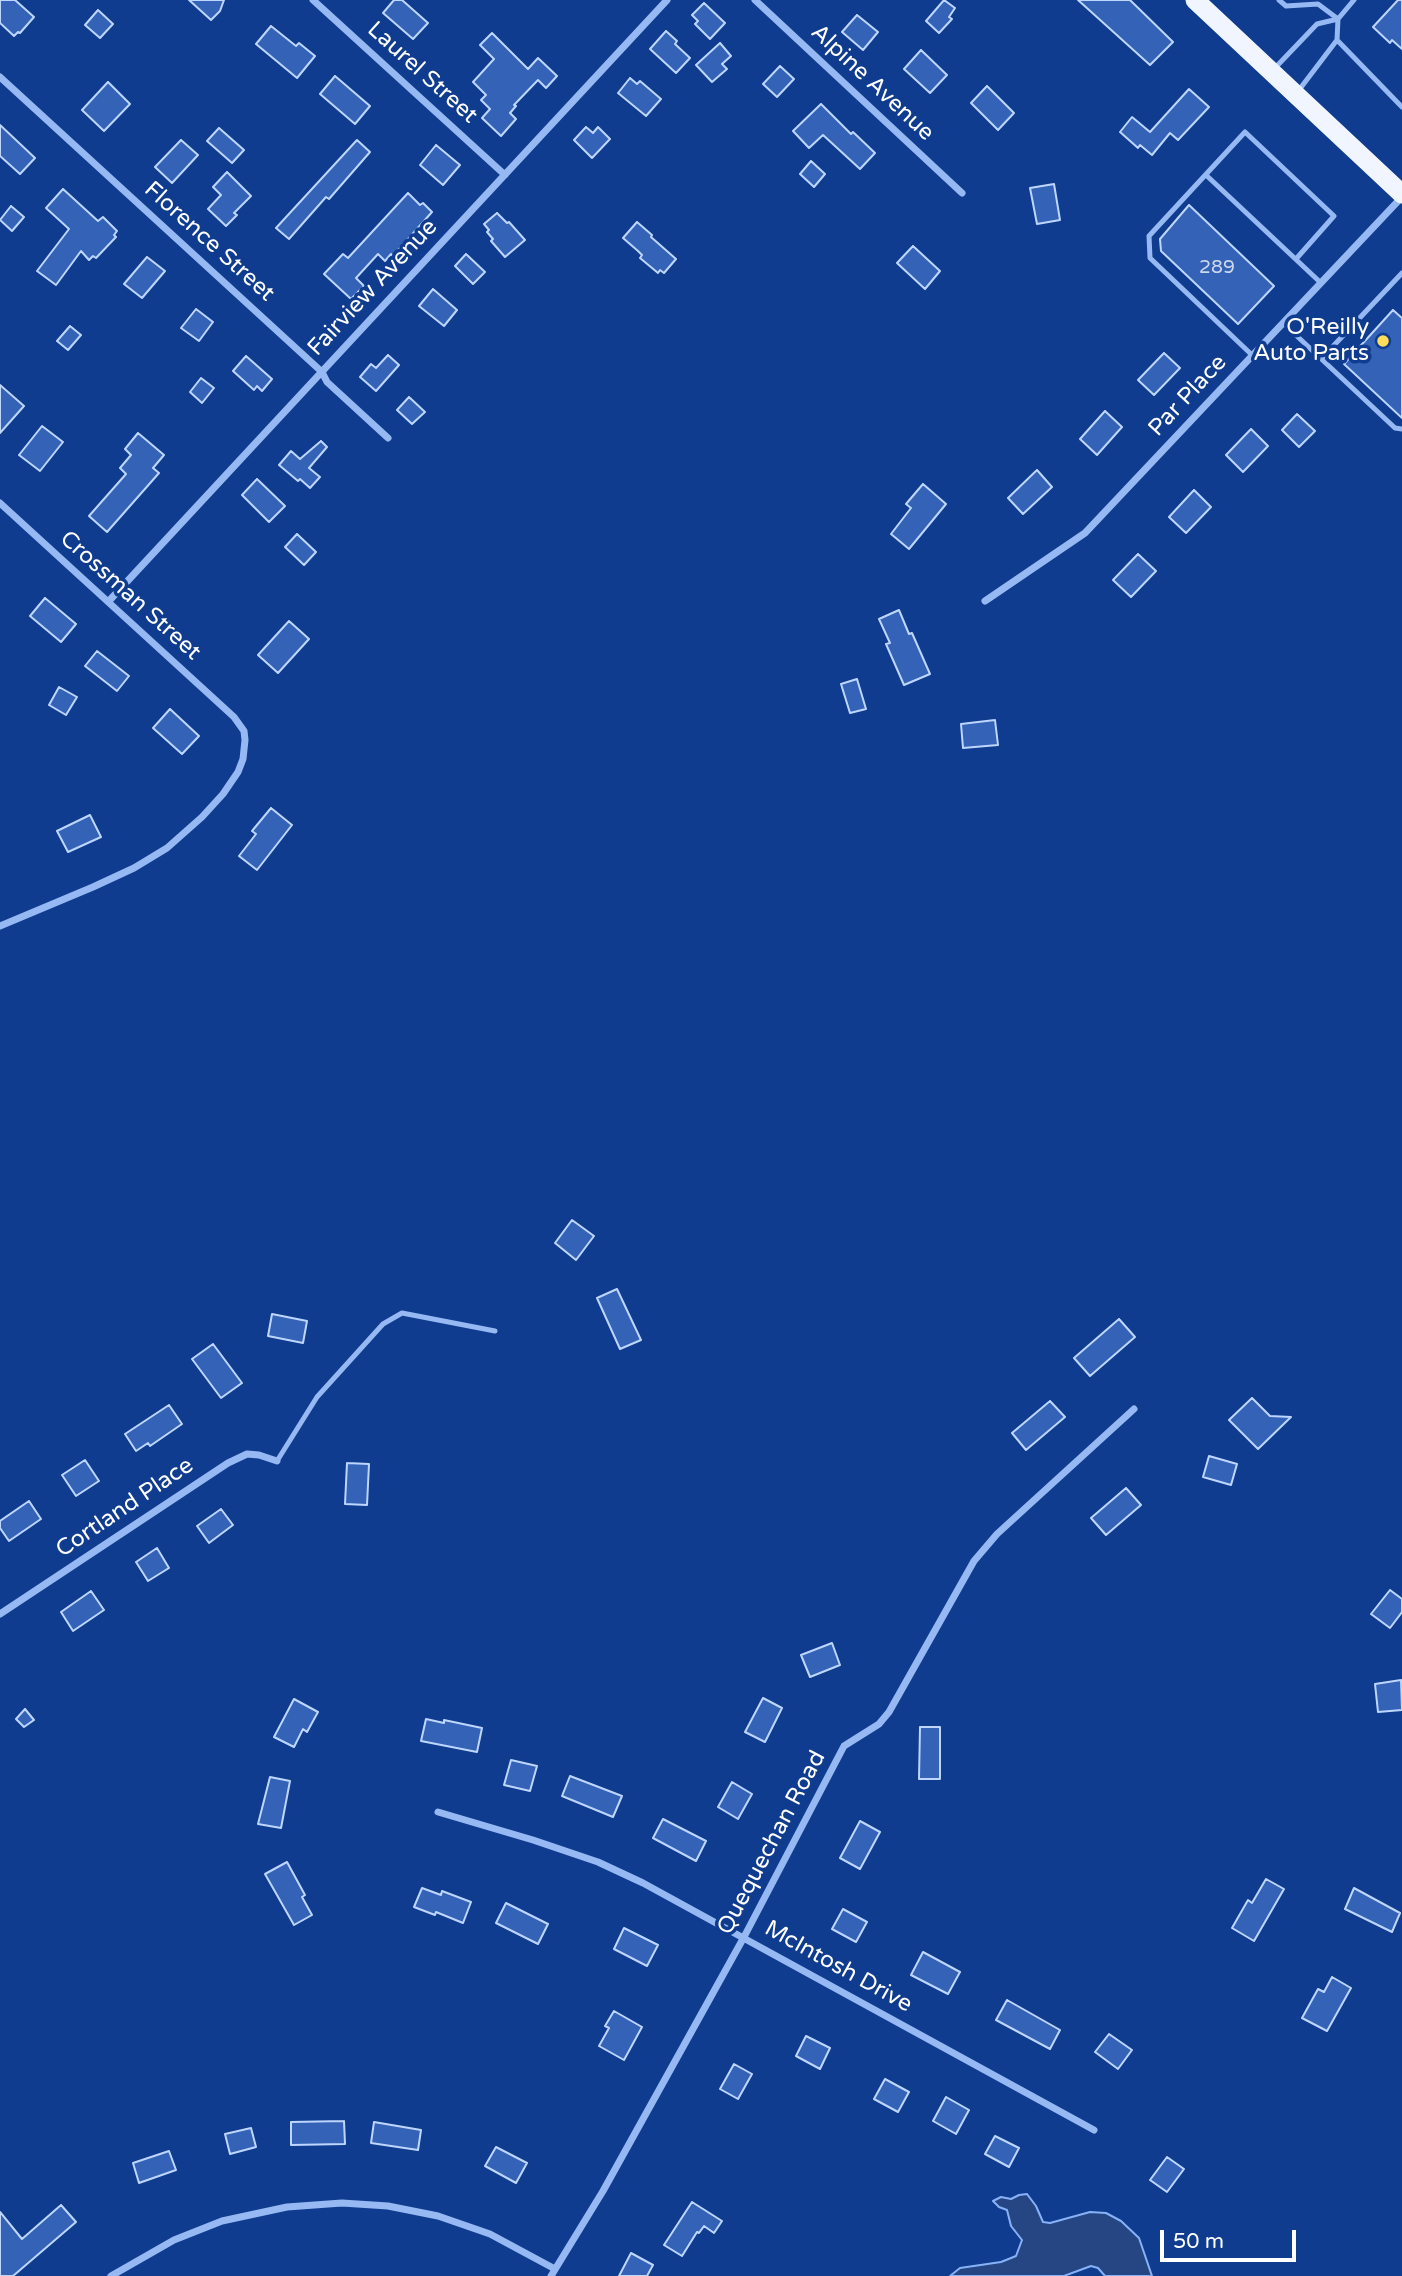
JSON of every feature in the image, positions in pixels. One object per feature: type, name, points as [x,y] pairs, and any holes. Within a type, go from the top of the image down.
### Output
[{"type":"highway","points":[[1195,0],[1402,195]]},
{"type":"street","name":"Laurel Street","points":[[313,0],[505,175]]},
{"type":"street","name":"Fairview Avenue","points":[[108,602],[667,0]]},
{"type":"street","name":"Alpine Avenue","points":[[755,0],[961,193]]},
{"type":"street","name":"Florence Street","points":[[0,77],[321,372],[327,382],[388,438]]},
{"type":"street","name":"Par Place","points":[[985,601],[1085,533],[1402,195]]},
{"type":"street","name":"Crossman Street","points":[[0,503],[234,717],[244,731],[245,740],[243,759],[238,772],[214,806],[167,848],[134,868],[0,926]]},
{"type":"street","name":"Quequechan Road","points":[[553,2273],[603,2190],[744,1937],[844,1746],[879,1724],[889,1712],[974,1561],[1006,1525],[1134,1409]]},
{"type":"street","name":"Cortland Place","points":[[0,1614],[228,1462],[247,1454],[277,1461]]},
{"type":"street","name":"McIntosh Drive","points":[[438,1812],[533,1840],[598,1863],[643,1883],[1094,2130]]},
{"type":"street","points":[[111,2276],[163,2245],[214,2224],[265,2210],[333,2203],[388,2206],[438,2217],[490,2234],[553,2273]]},
{"type":"lane","points":[[1279,0],[1286,6],[1318,4],[1338,19]]},
{"type":"lane","points":[[1271,72],[1317,24],[1338,19],[1354,0]]},
{"type":"lane","points":[[1295,94],[1337,40],[1338,19]]},
{"type":"lane","points":[[1337,40],[1402,107]]},
{"type":"lane","points":[[1252,355],[1150,258],[1149,236],[1245,132],[1334,216],[1296,259]]},
{"type":"lane","points":[[1206,175],[1321,283]]},
{"type":"lane","points":[[1321,359],[1402,273]]},
{"type":"lane","points":[[1283,323],[1399,429],[1402,421]]},
{"type":"lane","points":[[277,1461],[317,1397],[383,1324],[402,1313],[495,1331]]},
{"type":"water","points":[[1027,2194],[1043,2222],[1050,2223],[1090,2212],[1106,2213],[1121,2221],[1139,2238],[1152,2276],[1105,2276],[1098,2268],[1091,2266],[1064,2276],[950,2276],[960,2268],[1001,2262],[1016,2256],[1022,2240],[1011,2226],[1007,2210],[993,2201],[1001,2197],[1011,2199]]},
{"type":"building","points":[[0,0],[15,0],[34,17],[14,36],[0,23]]},
{"type":"building","points":[[189,0],[224,0],[220,11],[211,20]]},
{"type":"building","points":[[394,0],[402,0],[428,23],[413,39],[383,13]]},
{"type":"building","points":[[944,0],[955,8],[949,17],[952,19],[939,33],[926,21]]},
{"type":"building","points":[[1078,0],[1130,0],[1173,42],[1150,65]]},
{"type":"building","points":[[1398,0],[1402,0],[1402,49],[1392,40],[1390,43],[1373,27]]},
{"type":"building","points":[[704,3],[725,23],[710,39],[695,24],[698,21],[692,15]]},
{"type":"building","points":[[98,10],[113,24],[100,38],[85,25]]},
{"type":"building","points":[[857,15],[878,32],[863,50],[842,32]]},
{"type":"building","points":[[271,26],[296,46],[299,43],[315,56],[297,78],[256,44]]},
{"type":"building","points":[[666,31],[690,58],[676,73],[650,49]]},
{"type":"building","points":[[492,33],[528,69],[538,58],[557,76],[546,88],[538,80],[514,105],[516,106],[510,113],[516,119],[501,136],[482,118],[490,109],[481,100],[486,95],[473,82],[494,59],[480,45]]},
{"type":"building","points":[[720,43],[731,56],[722,64],[727,69],[712,82],[696,65]]},
{"type":"building","points":[[921,50],[947,75],[930,93],[904,69]]},
{"type":"building","points":[[780,66],[794,79],[777,97],[763,84]]},
{"type":"building","points":[[335,76],[370,106],[355,124],[320,94]]},
{"type":"building","points":[[630,78],[637,84],[640,81],[661,99],[646,116],[618,93]]},
{"type":"building","points":[[108,82],[130,104],[104,131],[82,110]]},
{"type":"building","points":[[987,86],[1014,113],[998,130],[971,103]]},
{"type":"building","points":[[1189,89],[1209,107],[1178,140],[1170,133],[1152,155],[1140,145],[1138,148],[1120,132],[1132,117],[1150,132]]},
{"type":"building","points":[[821,104],[875,153],[860,169],[823,135],[809,148],[793,131]]},
{"type":"building","points":[[0,125],[35,158],[20,174],[0,156]]},
{"type":"building","points":[[586,127],[593,133],[598,127],[610,139],[592,158],[574,140]]},
{"type":"building","points":[[219,128],[244,150],[232,163],[207,141]]},
{"type":"building","points":[[181,140],[198,155],[172,183],[155,167]]},
{"type":"building","points":[[357,140],[370,152],[289,239],[276,228]]},
{"type":"building","points":[[436,145],[460,165],[443,185],[420,165]]},
{"type":"building","points":[[811,161],[825,174],[814,187],[800,174]]},
{"type":"building","points":[[227,172],[251,196],[234,213],[237,215],[226,226],[208,209],[221,195],[213,187]]},
{"type":"building","points":[[1054,184],[1060,220],[1037,224],[1030,188]]},
{"type":"building","points":[[63,189],[98,221],[103,217],[117,231],[114,235],[116,237],[96,258],[93,256],[89,260],[81,251],[56,285],[37,271],[69,229],[46,208]]},
{"type":"building","points":[[408,193],[432,212],[393,256],[391,254],[385,261],[378,254],[356,278],[364,286],[351,299],[324,274],[343,254],[348,258]]},
{"type":"building","points":[[1189,205],[1274,286],[1238,324],[1161,251],[1160,239]]},
{"type":"building","points":[[11,206],[24,217],[12,231],[0,220]]},
{"type":"building","points":[[497,213],[525,240],[505,257],[491,241],[493,239],[484,224]]},
{"type":"building","points":[[637,222],[676,259],[664,273],[660,270],[658,273],[640,258],[642,255],[623,238]]},
{"type":"building","points":[[913,246],[940,271],[925,289],[897,263]]},
{"type":"building","points":[[466,254],[485,272],[473,284],[455,266]]},
{"type":"building","points":[[147,257],[165,271],[142,298],[124,284]]},
{"type":"building","points":[[433,289],[457,310],[444,326],[419,306]]},
{"type":"building","points":[[196,309],[213,322],[199,341],[181,328]]},
{"type":"building","name":"O'Reilly Auto Parts","points":[[1393,310],[1402,318],[1402,418],[1344,364]]},
{"type":"building","points":[[70,326],[81,335],[68,350],[57,341]]},
{"type":"building","points":[[1164,353],[1180,368],[1154,395],[1138,380]]},
{"type":"building","points":[[388,355],[399,365],[376,391],[360,377],[371,364],[376,368]]},
{"type":"building","points":[[246,356],[272,379],[262,391],[257,386],[254,390],[233,371]]},
{"type":"building","points":[[201,378],[214,388],[202,403],[190,392]]},
{"type":"building","points":[[0,385],[24,406],[0,433]]},
{"type":"building","points":[[409,397],[425,412],[412,424],[397,410]]},
{"type":"building","points":[[1105,411],[1122,427],[1097,455],[1080,439]]},
{"type":"building","points":[[1297,414],[1315,431],[1299,447],[1282,430]]},
{"type":"building","points":[[42,426],[63,442],[40,471],[19,455]]},
{"type":"building","points":[[1251,429],[1268,446],[1243,472],[1226,455]]},
{"type":"building","points":[[138,433],[164,455],[153,468],[159,473],[107,532],[89,516],[126,474],[120,468],[131,455],[125,449]]},
{"type":"building","points":[[321,441],[327,447],[309,468],[320,477],[310,488],[279,465],[291,451],[300,459]]},
{"type":"building","points":[[1037,470],[1052,487],[1023,514],[1008,498]]},
{"type":"building","points":[[257,479],[285,506],[269,522],[242,495]]},
{"type":"building","points":[[923,484],[946,504],[909,549],[891,534],[911,508],[906,504]]},
{"type":"building","points":[[1194,490],[1211,507],[1186,533],[1169,517]]},
{"type":"building","points":[[297,534],[316,552],[304,565],[285,547]]},
{"type":"building","points":[[1138,554],[1156,571],[1131,597],[1113,580]]},
{"type":"building","points":[[45,598],[76,624],[61,642],[30,616]]},
{"type":"building","points":[[899,610],[930,674],[904,685],[886,644],[890,643],[879,619]]},
{"type":"building","points":[[289,621],[309,639],[278,673],[258,655]]},
{"type":"building","points":[[97,651],[129,676],[117,691],[85,666]]},
{"type":"building","points":[[857,679],[866,709],[850,713],[841,684]]},
{"type":"building","points":[[59,687],[77,697],[66,715],[49,705]]},
{"type":"building","points":[[170,709],[199,736],[182,754],[153,728]]},
{"type":"building","points":[[995,720],[998,745],[963,748],[961,724]]},
{"type":"building","points":[[271,808],[292,825],[257,870],[239,856],[256,834],[252,831]]},
{"type":"building","points":[[90,815],[101,837],[68,852],[57,831]]},
{"type":"building","points":[[572,1220],[594,1236],[576,1260],[555,1243]]},
{"type":"building","points":[[617,1289],[641,1340],[620,1349],[597,1298]]},
{"type":"building","points":[[272,1314],[307,1321],[303,1343],[268,1336]]},
{"type":"building","points":[[1119,1319],[1135,1337],[1090,1376],[1074,1358]]},
{"type":"building","points":[[213,1344],[242,1383],[221,1398],[192,1359]]},
{"type":"building","points":[[1252,1398],[1270,1416],[1291,1417],[1258,1449],[1229,1420]]},
{"type":"building","points":[[1050,1401],[1065,1417],[1026,1450],[1012,1433]]},
{"type":"building","points":[[169,1405],[182,1424],[150,1446],[148,1443],[136,1451],[125,1434]]},
{"type":"building","points":[[1209,1456],[1237,1464],[1231,1485],[1203,1477]]},
{"type":"building","points":[[85,1460],[99,1481],[76,1496],[62,1475]]},
{"type":"building","points":[[347,1463],[369,1464],[367,1505],[345,1504]]},
{"type":"building","points":[[1126,1488],[1141,1505],[1106,1535],[1091,1518]]},
{"type":"building","points":[[29,1501],[41,1519],[9,1541],[0,1528],[0,1521]]},
{"type":"building","points":[[221,1509],[233,1525],[209,1543],[197,1526]]},
{"type":"building","points":[[157,1548],[169,1568],[148,1581],[136,1562]]},
{"type":"building","points":[[1390,1590],[1402,1599],[1402,1612],[1390,1628],[1371,1614]]},
{"type":"building","points":[[91,1591],[104,1610],[73,1631],[61,1612]]},
{"type":"building","points":[[832,1643],[840,1665],[810,1677],[801,1655]]},
{"type":"building","points":[[1401,1680],[1402,1710],[1378,1712],[1375,1684]]},
{"type":"building","points":[[763,1698],[782,1708],[765,1742],[745,1732]]},
{"type":"building","points":[[294,1699],[318,1712],[307,1732],[303,1729],[294,1747],[274,1737]]},
{"type":"building","points":[[25,1709],[34,1720],[24,1727],[16,1719]]},
{"type":"building","points":[[426,1719],[482,1728],[477,1752],[421,1741]]},
{"type":"building","points":[[920,1727],[940,1727],[940,1779],[919,1779]]},
{"type":"building","points":[[511,1760],[537,1766],[530,1791],[504,1785]]},
{"type":"building","points":[[570,1776],[622,1796],[613,1817],[562,1796]]},
{"type":"building","points":[[270,1777],[290,1781],[281,1828],[258,1824]]},
{"type":"building","points":[[732,1782],[752,1794],[738,1819],[718,1807]]},
{"type":"building","points":[[663,1819],[706,1841],[696,1861],[653,1838]]},
{"type":"building","points":[[860,1821],[880,1832],[860,1869],[840,1858]]},
{"type":"building","points":[[287,1862],[305,1895],[302,1897],[312,1915],[294,1925],[265,1874]]},
{"type":"building","points":[[1266,1879],[1284,1889],[1254,1941],[1232,1928],[1248,1900],[1252,1903]]},
{"type":"building","points":[[422,1888],[441,1895],[442,1891],[471,1902],[463,1923],[414,1907]]},
{"type":"building","points":[[1354,1888],[1400,1913],[1392,1932],[1345,1909]]},
{"type":"building","points":[[506,1903],[548,1924],[538,1944],[496,1923]]},
{"type":"building","points":[[843,1909],[867,1922],[856,1942],[832,1929]]},
{"type":"building","points":[[624,1928],[658,1945],[647,1966],[614,1949]]},
{"type":"building","points":[[923,1952],[960,1972],[948,1994],[911,1975]]},
{"type":"building","points":[[1332,1977],[1351,1988],[1327,2031],[1302,2018],[1318,1989],[1324,1992]]},
{"type":"building","points":[[1007,2000],[1060,2030],[1050,2049],[996,2020]]},
{"type":"building","points":[[614,2011],[642,2027],[624,2060],[599,2046],[609,2028],[605,2026]]},
{"type":"building","points":[[1109,2034],[1132,2050],[1118,2069],[1095,2052]]},
{"type":"building","points":[[806,2036],[830,2048],[820,2069],[796,2056]]},
{"type":"building","points":[[734,2064],[752,2074],[738,2099],[720,2089]]},
{"type":"building","points":[[885,2079],[909,2092],[898,2112],[874,2099]]},
{"type":"building","points":[[946,2097],[969,2110],[956,2134],[933,2121]]},
{"type":"building","points":[[344,2121],[345,2144],[291,2145],[291,2122]]},
{"type":"building","points":[[374,2122],[421,2130],[418,2150],[371,2143]]},
{"type":"building","points":[[251,2128],[256,2147],[230,2154],[225,2134]]},
{"type":"building","points":[[995,2136],[1019,2148],[1009,2167],[985,2154]]},
{"type":"building","points":[[496,2147],[527,2163],[516,2183],[485,2166]]},
{"type":"building","points":[[169,2151],[176,2170],[139,2183],[133,2163]]},
{"type":"building","points":[[1167,2157],[1184,2169],[1167,2192],[1150,2180]]},
{"type":"building","points":[[692,2202],[722,2221],[714,2233],[704,2226],[697,2232],[682,2256],[664,2245]]},
{"type":"building","points":[[61,2205],[76,2222],[13,2276],[0,2276],[0,2212],[22,2239]]},
{"type":"building","points":[[631,2253],[653,2265],[647,2276],[619,2276]]},
{"type":"place","name":"O'Reilly Auto Parts","points":[[1383,341]]}]
